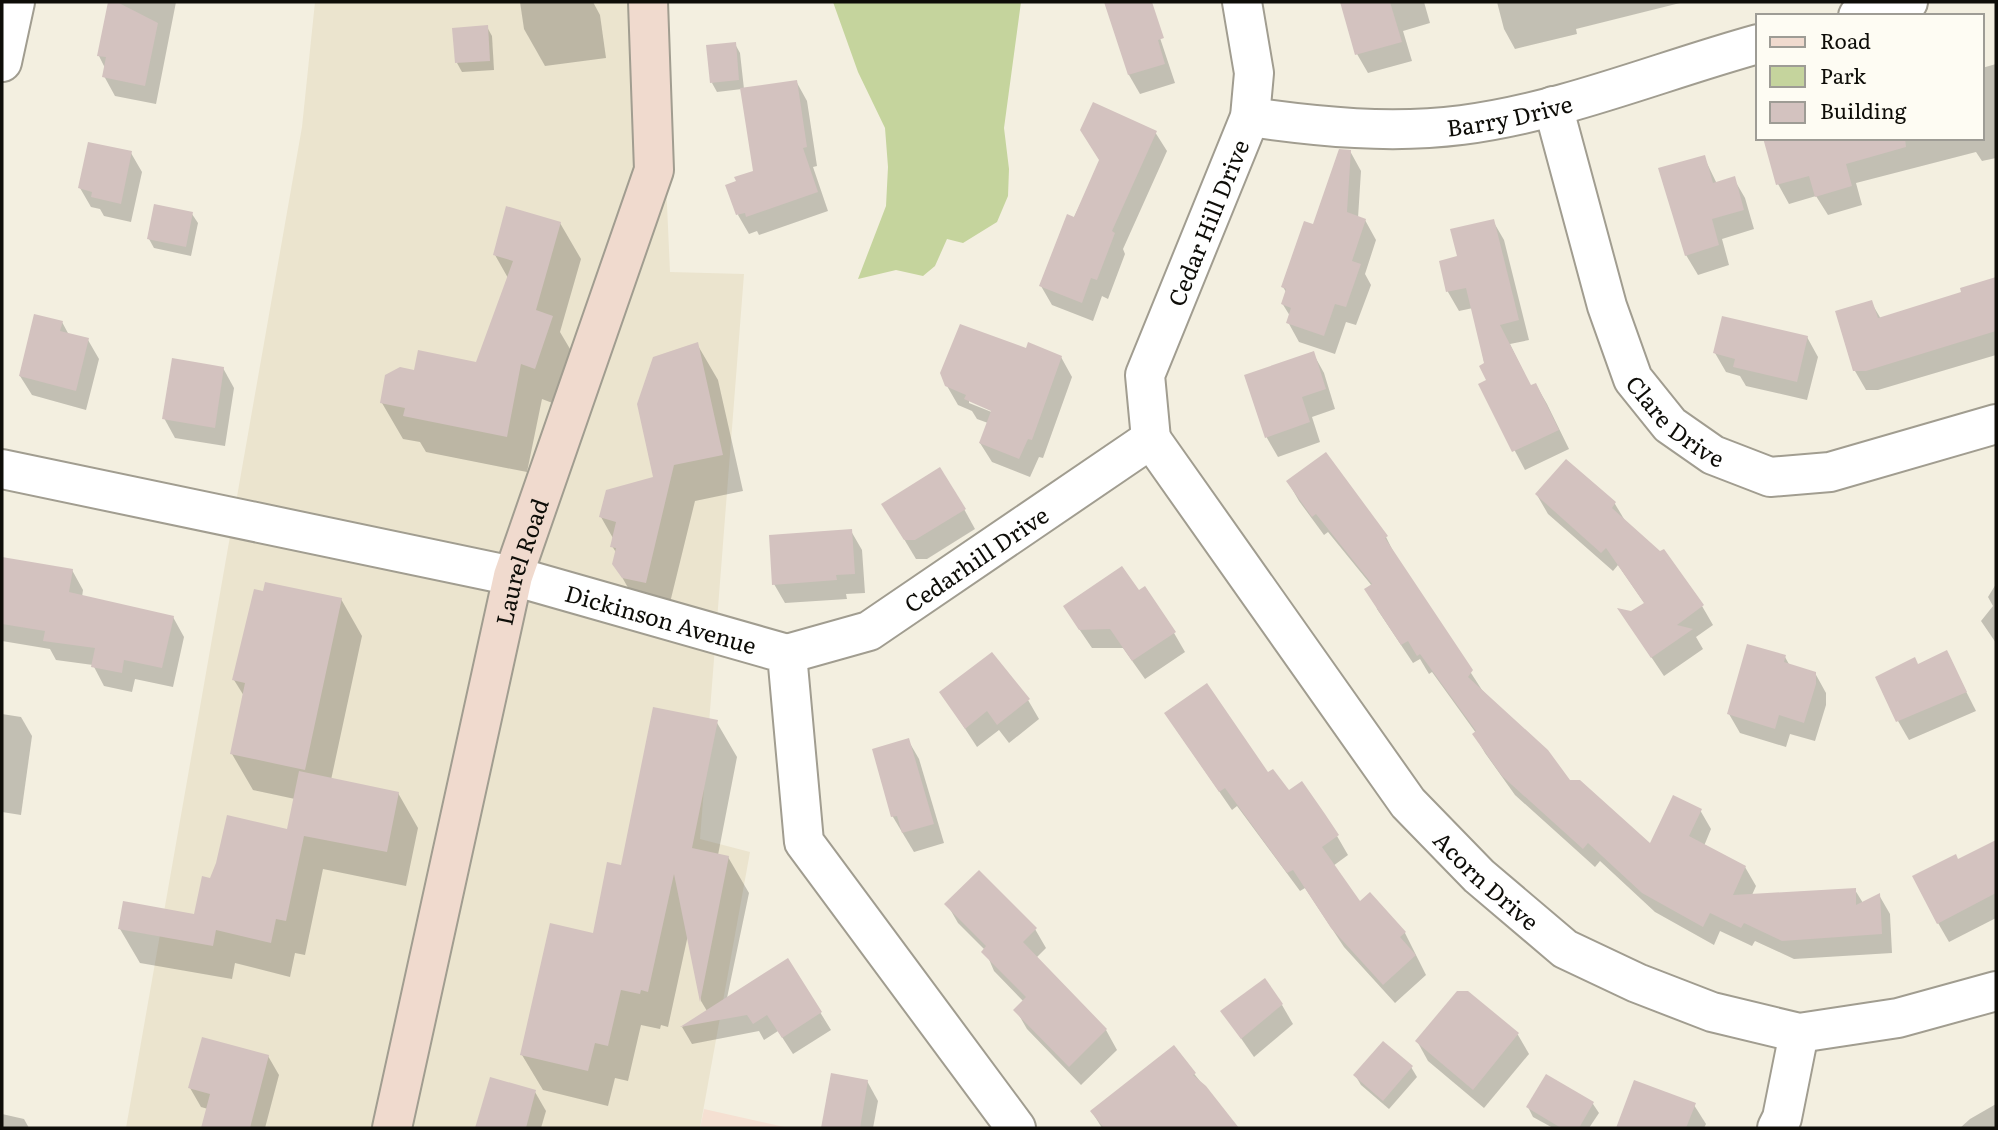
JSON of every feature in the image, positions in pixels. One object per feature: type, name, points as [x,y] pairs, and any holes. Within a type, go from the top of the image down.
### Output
[{"type":"main road","name":"Laurel Road","points":[[392,1128],[513,576],[654,170],[648,2]]},
{"type":"street","points":[[2,62],[15,2]]},
{"type":"street","name":"Cedar Hill Drive","points":[[1152,439],[1145,375],[1251,117],[1254,73],[1242,2]]},
{"type":"street","points":[[1865,14],[1908,2]]},
{"type":"street","name":"Barry Drive","points":[[1251,117],[1338,129],[1461,125],[1553,106],[1756,45]]},
{"type":"street","name":"Clare Drive","points":[[1553,106],[1607,306],[1633,380],[1670,425],[1713,455],[1770,477],[1830,472],[1996,424]]},
{"type":"street","name":"Cedarhill Drive","points":[[787,654],[869,631],[1152,439]]},
{"type":"street","name":"Acorn Drive","points":[[1152,439],[1408,803],[1479,876],[1566,949],[1637,984],[1712,1012],[1799,1033],[1898,1018],[1996,991]]},
{"type":"street","name":"Dickinson Avenue","points":[[2,469],[513,576],[787,654],[804,842],[1016,1128]]},
{"type":"street","points":[[1777,1128],[1782,1118],[1799,1033]]},
{"type":"shaded area","points":[[315,2],[658,2],[670,272],[744,274],[700,839],[750,852],[700,1128],[126,1128],[302,127]]},
{"type":"shaded area","points":[[704,1109],[789,1128],[700,1128]]},
{"type":"green space","points":[[833,2],[1021,2],[1004,128],[1009,169],[1008,196],[997,222],[963,243],[947,239],[935,266],[923,276],[896,270],[858,279],[886,206],[888,167],[885,128],[858,72]]},
{"type":"building","points":[[108,2],[117,2],[158,23],[145,86],[102,77],[106,57],[97,56]]},
{"type":"building","points":[[1104,2],[1152,2],[1164,38],[1158,40],[1165,64],[1128,75]]},
{"type":"building","points":[[1340,2],[1390,2],[1402,42],[1355,55]]},
{"type":"building","points":[[488,25],[490,61],[455,63],[452,28]]},
{"type":"building","points":[[736,42],[739,80],[710,83],[706,45]]},
{"type":"building","points":[[797,80],[807,147],[803,148],[818,192],[746,217],[745,213],[736,215],[725,185],[736,181],[734,177],[753,171],[740,88]]},
{"type":"building","points":[[1093,102],[1157,131],[1112,231],[1115,233],[1097,280],[1091,278],[1082,303],[1039,286],[1067,214],[1074,217],[1099,160],[1080,130]]},
{"type":"building","points":[[1764,140],[1905,140],[1906,147],[1846,164],[1852,186],[1815,197],[1809,176],[1776,185]]},
{"type":"building","points":[[88,142],[132,151],[121,204],[91,197],[92,192],[78,188]]},
{"type":"building","points":[[1339,149],[1351,150],[1347,212],[1366,219],[1352,261],[1361,264],[1346,307],[1335,304],[1324,336],[1286,323],[1291,308],[1281,304],[1286,289],[1281,287],[1304,221],[1313,224]]},
{"type":"building","points":[[1705,155],[1713,183],[1735,176],[1744,210],[1712,219],[1719,245],[1685,256],[1658,168]]},
{"type":"building","points":[[154,204],[193,212],[186,247],[147,239]]},
{"type":"building","points":[[506,206],[561,222],[536,310],[553,316],[535,369],[521,364],[507,437],[403,416],[405,408],[380,403],[385,375],[400,367],[414,370],[418,350],[476,362],[513,261],[493,255]]},
{"type":"building","points":[[1494,219],[1519,320],[1500,325],[1531,385],[1536,383],[1559,430],[1512,452],[1478,384],[1486,380],[1479,366],[1484,363],[1466,288],[1446,292],[1439,261],[1457,256],[1450,229]]},
{"type":"building","points":[[1996,277],[1996,331],[1866,371],[1853,371],[1835,311],[1872,300],[1878,318],[1961,292],[1960,288]]},
{"type":"building","points":[[34,314],[63,321],[60,331],[89,338],[76,391],[19,376]]},
{"type":"building","points":[[1722,316],[1808,336],[1797,382],[1733,367],[1735,359],[1713,353]]},
{"type":"building","points":[[960,324],[1026,348],[1028,342],[1062,356],[1032,440],[1028,439],[1019,459],[979,443],[991,411],[964,399],[966,395],[945,386],[940,373]]},
{"type":"building","points":[[698,342],[723,455],[674,465],[646,583],[622,578],[612,564],[616,548],[610,547],[616,522],[599,517],[606,490],[653,477],[637,404],[653,357]]},
{"type":"building","points":[[1314,351],[1326,389],[1302,397],[1310,422],[1265,438],[1244,375]]},
{"type":"building","points":[[172,358],[224,367],[215,428],[162,419]]},
{"type":"building","points":[[1326,452],[1388,536],[1385,538],[1473,670],[1468,677],[1548,750],[1570,780],[1580,780],[1650,843],[1673,795],[1702,809],[1689,836],[1746,866],[1733,895],[1856,888],[1856,905],[1880,893],[1882,934],[1782,941],[1744,923],[1741,928],[1710,913],[1703,927],[1642,893],[1588,843],[1583,849],[1502,776],[1472,734],[1476,731],[1420,654],[1417,656],[1408,641],[1401,645],[1364,589],[1372,584],[1316,514],[1312,517],[1286,481]]},
{"type":"building","points":[[1566,459],[1616,502],[1612,508],[1660,551],[1664,549],[1704,605],[1677,625],[1693,629],[1651,658],[1617,608],[1631,611],[1644,603],[1606,548],[1601,553],[1535,494]]},
{"type":"building","points":[[940,467],[966,509],[915,540],[904,540],[881,504]]},
{"type":"building","points":[[852,529],[855,574],[836,575],[837,580],[772,585],[769,535]]},
{"type":"building","points":[[2,557],[73,569],[69,592],[174,616],[162,668],[124,660],[122,673],[91,667],[95,648],[43,641],[45,631],[2,624]]},
{"type":"building","points":[[1122,566],[1139,590],[1145,586],[1176,632],[1132,661],[1110,629],[1079,630],[1063,606]]},
{"type":"building","points":[[265,582],[342,598],[305,770],[230,754],[245,683],[232,680],[254,589],[263,591]]},
{"type":"building","points":[[1747,644],[1786,655],[1784,662],[1816,672],[1816,684],[1804,723],[1779,715],[1775,729],[1727,714]]},
{"type":"building","points":[[1947,650],[1967,692],[1896,722],[1875,677],[1915,657],[1918,664]]},
{"type":"building","points":[[992,652],[1030,699],[997,725],[987,711],[965,729],[939,692]]},
{"type":"building","points":[[1207,683],[1268,772],[1273,769],[1289,790],[1302,781],[1339,835],[1322,847],[1360,901],[1370,892],[1406,932],[1400,937],[1416,955],[1383,985],[1331,928],[1293,870],[1287,873],[1225,788],[1219,792],[1164,713]]},
{"type":"building","points":[[653,707],[718,720],[692,848],[729,856],[700,1002],[674,874],[648,992],[641,990],[640,994],[621,990],[608,1046],[595,1043],[588,1071],[520,1055],[550,923],[593,933],[607,862],[621,865]]},
{"type":"building","points":[[909,738],[934,824],[902,833],[897,816],[891,817],[872,749]]},
{"type":"building","points":[[299,771],[399,792],[387,852],[304,836],[286,921],[276,919],[271,943],[216,930],[213,946],[118,929],[123,901],[194,914],[202,876],[210,878],[216,863],[227,815],[287,829]]},
{"type":"building","points":[[1996,840],[1996,893],[1937,924],[1912,876],[1956,854],[1958,859]]},
{"type":"building","points":[[979,870],[1037,928],[1023,942],[1107,1029],[1069,1067],[1013,1010],[1026,997],[981,952],[986,946],[944,904]]},
{"type":"building","points":[[788,958],[822,1012],[782,1038],[767,1015],[753,1024],[747,1015],[680,1027]]},
{"type":"building","points":[[1265,978],[1283,1004],[1241,1039],[1220,1011]]},
{"type":"building","points":[[1457,991],[1468,991],[1519,1033],[1473,1090],[1415,1041]]},
{"type":"building","points":[[202,1037],[269,1055],[250,1128],[201,1128],[210,1094],[188,1088]]},
{"type":"building","points":[[1383,1041],[1413,1066],[1383,1101],[1353,1075]]},
{"type":"building","points":[[1174,1045],[1196,1073],[1193,1075],[1206,1086],[1239,1128],[1104,1128],[1090,1111]]},
{"type":"building","points":[[831,1073],[868,1080],[860,1128],[821,1128]]},
{"type":"building","points":[[1546,1074],[1594,1102],[1579,1128],[1561,1128],[1526,1107]]},
{"type":"building","points":[[490,1077],[536,1090],[526,1128],[475,1128]]},
{"type":"building","points":[[1634,1080],[1696,1103],[1686,1128],[1616,1128]]}]
